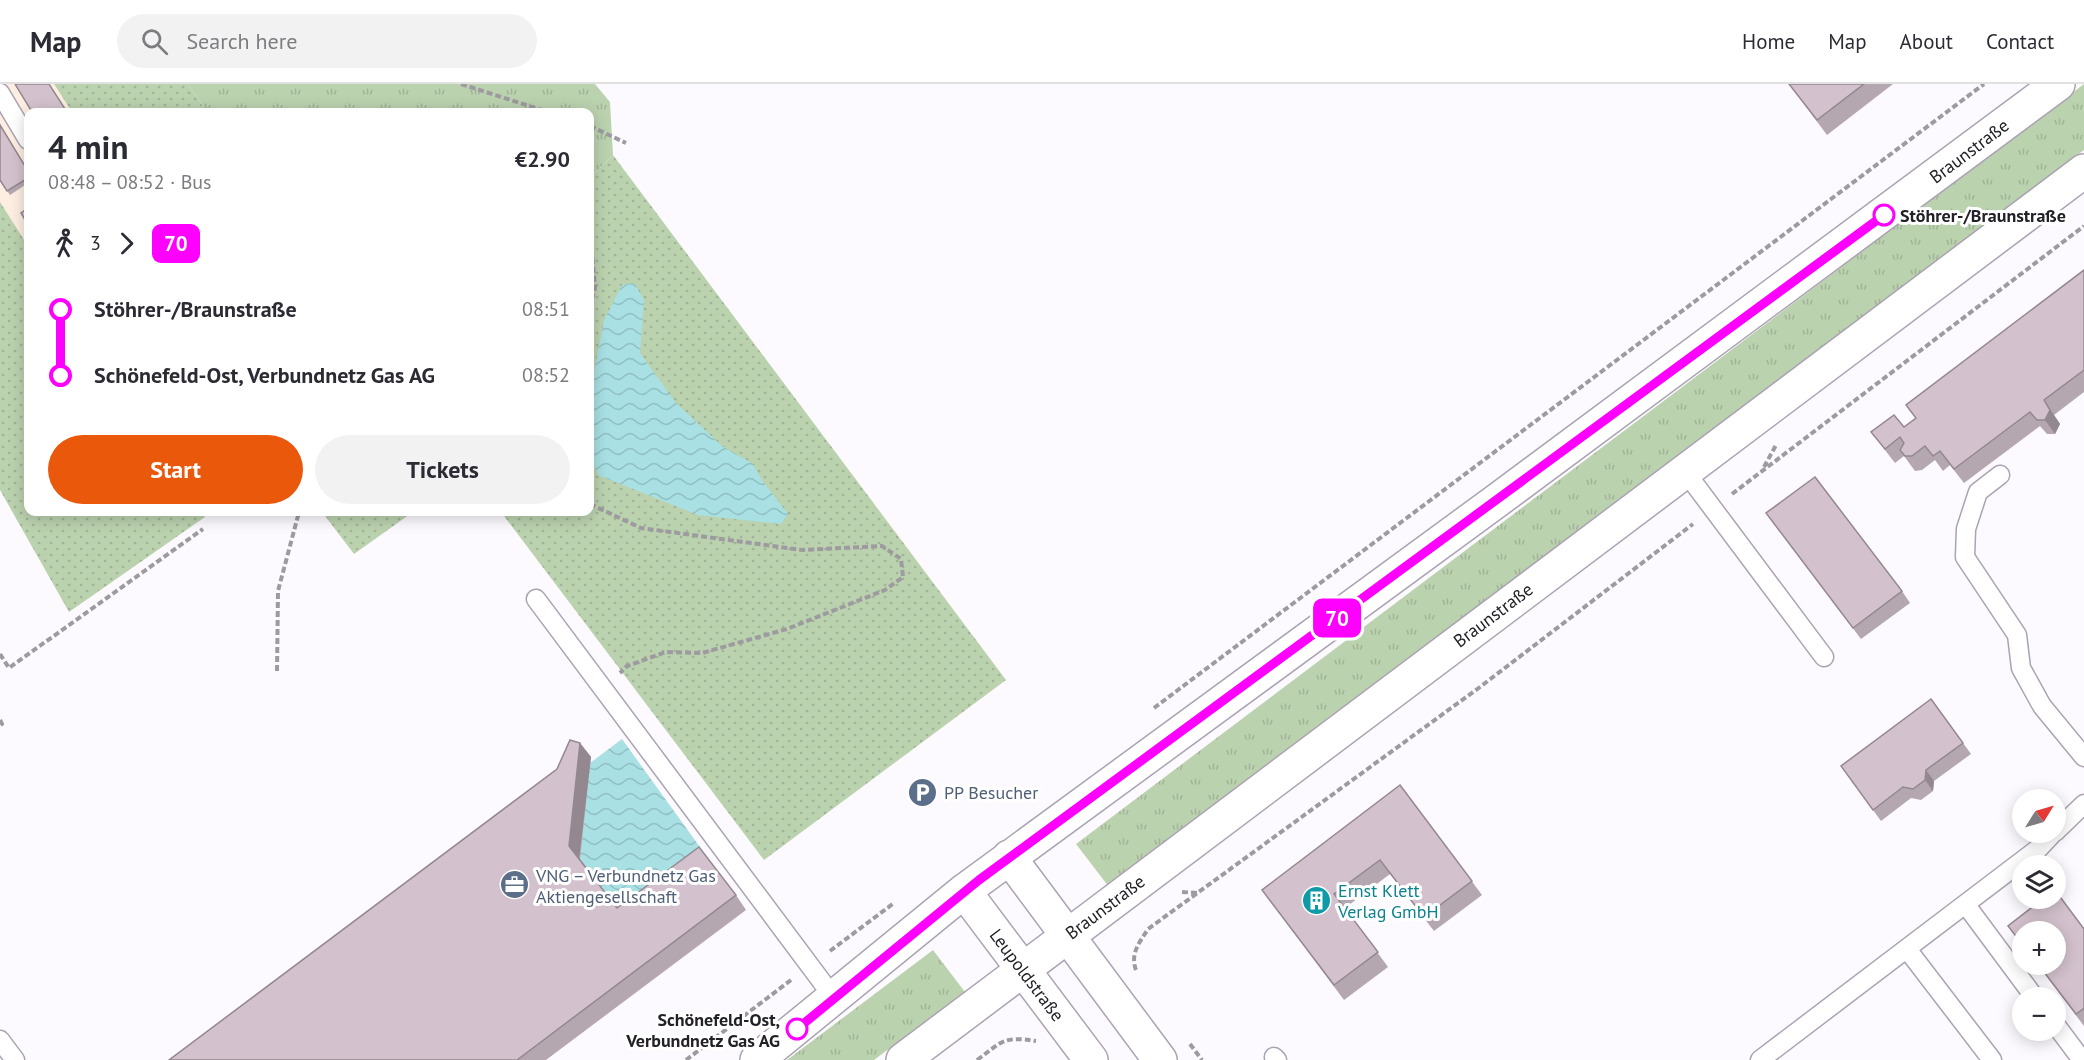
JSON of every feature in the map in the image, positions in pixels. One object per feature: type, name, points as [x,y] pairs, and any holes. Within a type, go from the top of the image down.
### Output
[{"type":"main road","name":"Braunstraße","points":[[757,1060],[964,891],[1496,502],[2058,84]]},
{"type":"main road","name":"Braunstraße","points":[[903,1060],[2084,171]]},
{"type":"main road","points":[[1010,857],[1160,1060]]},
{"type":"main road","name":"Leupoldstraße","points":[[964,891],[1091,1060]]},
{"type":"lane","points":[[0,93],[24,133]]},
{"type":"lane","points":[[1684,470],[1824,657]]},
{"type":"lane","points":[[2000,476],[1978,492],[1966,529],[1965,557],[2017,635],[2021,668],[2042,706],[2084,757]]},
{"type":"lane","points":[[536,599],[834,998]]},
{"type":"lane","points":[[2066,821],[2084,804]]},
{"type":"lane","points":[[1760,1060],[2044,843]]},
{"type":"lane","points":[[1966,904],[2027,987]]},
{"type":"lane","points":[[1907,949],[1992,1060]]},
{"type":"lane","points":[[2066,1039],[2082,1060]]},
{"type":"lane","points":[[0,1040],[15,1060]]},
{"type":"path","points":[[461,84],[536,108]]},
{"type":"path","points":[[1154,709],[1984,84]]},
{"type":"path","points":[[594,128],[626,143]]},
{"type":"path","points":[[1137,945],[1148,930],[1480,687],[2084,226]]},
{"type":"path","points":[[594,277],[594,292]]},
{"type":"path","points":[[594,506],[641,528],[802,550],[882,546],[901,559],[903,577],[885,590],[787,629],[702,653],[666,652],[627,666],[603,689]]},
{"type":"path","points":[[278,671],[278,591],[298,516]]},
{"type":"path","points":[[0,654],[9,668],[203,529]]},
{"type":"path","points":[[0,720],[0,725]]},
{"type":"path","points":[[977,1060],[1002,1041],[1012,1038],[1036,1041],[1044,1049]]},
{"type":"shaded area","points":[[0,84],[54,84],[69,108],[24,108],[24,240],[0,202]]},
{"type":"green space","points":[[54,84],[188,84],[204,108],[69,108]]},
{"type":"green space","points":[[188,84],[595,84],[610,102],[613,155],[594,174],[594,108],[204,108]]},
{"type":"green space","points":[[2084,84],[2084,150],[1109,887],[1076,844]]},
{"type":"green space","points":[[613,155],[1006,680],[764,860],[504,516],[594,516],[594,174]]},
{"type":"green space","points":[[0,202],[24,240],[24,516],[205,517],[69,612],[0,490]]},
{"type":"green space","points":[[325,516],[407,516],[354,554]]},
{"type":"green space","points":[[933,950],[965,992],[874,1060],[787,1060]]},
{"type":"water","points":[[634,283],[644,300],[640,353],[676,403],[722,446],[753,464],[761,479],[788,514],[781,524],[698,515],[598,475],[594,465],[594,373],[604,320],[622,285]]},
{"type":"water","points":[[622,739],[710,861],[627,922],[579,860],[590,763]]},
{"type":"building","points":[[15,84],[49,84],[64,108],[30,108]]},
{"type":"building","points":[[1789,84],[1864,84],[1817,120]]},
{"type":"building","points":[[0,125],[24,164],[24,180],[7,191],[0,180]]},
{"type":"building","points":[[2084,270],[2084,370],[2044,400],[2050,410],[2045,420],[2037,420],[2030,412],[1954,469],[1940,451],[1933,456],[1925,446],[1912,456],[1905,456],[1900,450],[1904,443],[1900,437],[1885,449],[1871,432],[1894,415],[1904,427],[1916,418],[1906,405]]},
{"type":"building","points":[[1815,477],[1902,591],[1853,628],[1766,513]]},
{"type":"building","points":[[1931,699],[1963,743],[1926,770],[1925,780],[1913,789],[1903,787],[1873,810],[1841,766]]},
{"type":"building","name":"VNG – Verbundnetz Gas Aktiengesellschaft","points":[[570,740],[580,743],[569,846],[617,908],[699,847],[736,895],[517,1060],[169,1060],[557,769]]},
{"type":"building","name":"Ernst Klett Verlag GmbH","points":[[1400,785],[1472,881],[1424,917],[1380,860],[1334,894],[1378,952],[1334,985],[1262,890]]},
{"type":"building","points":[[2066,905],[2084,929],[2084,1010],[2076,1014],[2066,1001],[2066,987],[2055,987],[2046,975],[2066,975],[2066,921],[2014,921],[2030,909],[2066,909]]},
{"type":"bus line","name":"70","points":[[797,1029],[925,921],[979,880],[1884,215]]},
{"type":"place","name":"Stöhrer-/Braunstraße","points":[[1884,215]]},
{"type":"place","name":"PP Besucher","points":[[923,792]]},
{"type":"place","name":"VNG – Verbundnetz Gas Aktiengesellschaft","points":[[515,885]]},
{"type":"place","name":"Ernst Klett Verlag GmbH","points":[[1317,900]]},
{"type":"place","name":"Schönefeld-Ost, Verbundnetz Gas AG","points":[[797,1029]]}]
